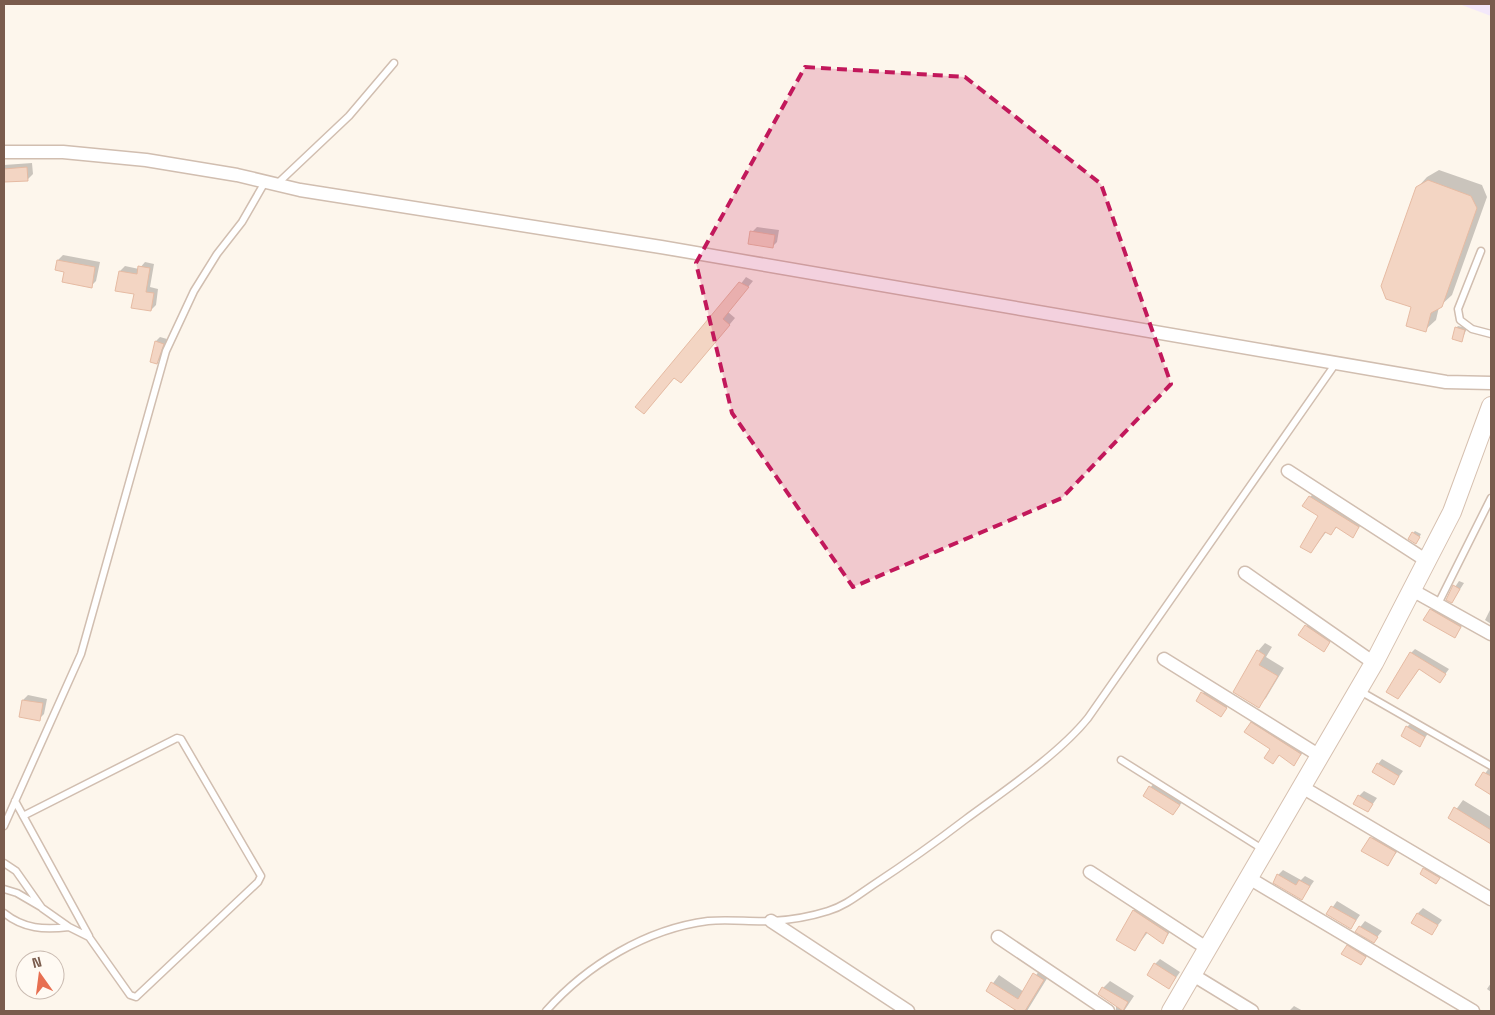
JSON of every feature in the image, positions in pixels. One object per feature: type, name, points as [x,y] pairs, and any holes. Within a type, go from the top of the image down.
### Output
[{"type":"street","points":[[4,152],[64,152],[146,160],[300,190],[661,247],[1446,382],[1491,383]]},
{"type":"street","points":[[1171,1011],[1374,663],[1452,512],[1491,406]]},
{"type":"street","points":[[1288,471],[1427,561]]},
{"type":"street","points":[[1245,573],[1374,663]]},
{"type":"street","points":[[1412,590],[1491,634]]},
{"type":"street","points":[[1164,659],[1320,756]]},
{"type":"street","points":[[1302,787],[1491,900]]},
{"type":"street","points":[[1090,872],[1208,949]]},
{"type":"street","points":[[1249,878],[1472,1011]]},
{"type":"street","points":[[771,921],[908,1011]]},
{"type":"street","points":[[998,937],[1108,1011]]},
{"type":"street","points":[[1193,975],[1252,1011]]},
{"type":"lane","points":[[4,823],[81,654],[166,350],[194,291],[217,254],[271,183],[349,116],[394,63]]},
{"type":"lane","points":[[1481,251],[1458,309],[1460,320],[1472,329],[1491,334]]},
{"type":"lane","points":[[546,1011],[588,973],[644,938],[679,927],[708,921],[771,921],[802,918],[830,910],[854,900],[905,866],[1079,730],[1336,363]]},
{"type":"lane","points":[[1438,604],[1491,498]]},
{"type":"lane","points":[[1359,690],[1491,766]]},
{"type":"lane","points":[[15,801],[23,816],[89,937],[130,995],[136,997],[258,882],[261,876],[182,739],[177,738],[23,816]]},
{"type":"lane","points":[[1121,760],[1265,851]]},
{"type":"lane","points":[[4,863],[16,871],[42,908]]},
{"type":"lane","points":[[4,889],[17,893],[69,927],[89,937]]},
{"type":"lane","points":[[4,912],[19,924],[31,927],[51,929],[69,927]]},
{"type":"highlighted area","points":[[805,67],[965,77],[1101,184],[1171,384],[1062,498],[853,587],[732,413],[696,263]]},
{"type":"shaded area","points":[[1459,4],[1491,4],[1491,16]]},
{"type":"building","points":[[27,167],[28,181],[4,182],[4,169]]},
{"type":"building","points":[[1428,180],[1471,196],[1477,208],[1442,307],[1431,313],[1426,332],[1406,326],[1411,307],[1386,299],[1381,286],[1416,187]]},
{"type":"building","points":[[750,231],[775,235],[773,248],[748,244]]},
{"type":"building","points":[[57,260],[95,267],[92,288],[62,282],[64,272],[55,270]]},
{"type":"building","points":[[138,266],[150,268],[146,292],[154,293],[151,311],[131,308],[134,294],[115,291],[119,271],[137,274]]},
{"type":"building","points":[[739,282],[749,287],[723,319],[730,325],[681,383],[674,378],[644,414],[635,407]]},
{"type":"building","points":[[1455,327],[1465,330],[1462,342],[1452,339]]},
{"type":"building","points":[[155,341],[164,344],[157,364],[150,362]]},
{"type":"building","points":[[1309,496],[1359,527],[1353,538],[1336,527],[1331,535],[1325,532],[1311,553],[1300,547],[1318,516],[1302,506]]},
{"type":"building","points":[[1412,532],[1420,537],[1416,544],[1408,539]]},
{"type":"building","points":[[1453,585],[1460,589],[1452,603],[1446,600]]},
{"type":"building","points":[[1430,609],[1461,627],[1455,638],[1423,620]]},
{"type":"building","points":[[1305,625],[1330,642],[1324,652],[1298,635]]},
{"type":"building","points":[[1257,650],[1265,655],[1259,665],[1278,676],[1259,708],[1233,692]]},
{"type":"building","points":[[1410,652],[1446,674],[1440,683],[1419,669],[1398,699],[1386,692]]},
{"type":"building","points":[[1201,692],[1227,708],[1221,717],[1196,701]]},
{"type":"building","points":[[22,700],[43,703],[40,721],[19,717]]},
{"type":"building","points":[[1251,722],[1301,754],[1294,766],[1279,755],[1273,764],[1264,758],[1270,749],[1244,732]]},
{"type":"building","points":[[1406,726],[1425,737],[1420,747],[1401,736]]},
{"type":"building","points":[[1377,763],[1399,776],[1394,785],[1372,772]]},
{"type":"building","points":[[1483,772],[1491,776],[1491,795],[1475,785]]},
{"type":"building","points":[[1149,786],[1180,805],[1173,815],[1143,796]]},
{"type":"building","points":[[1358,795],[1373,804],[1368,812],[1353,804]]},
{"type":"building","points":[[1454,807],[1491,830],[1491,844],[1448,818]]},
{"type":"building","points":[[1370,837],[1396,852],[1388,866],[1361,851]]},
{"type":"building","points":[[1423,868],[1440,878],[1436,884],[1420,874]]},
{"type":"building","points":[[1277,874],[1296,885],[1299,880],[1310,886],[1302,900],[1273,883]]},
{"type":"building","points":[[1331,906],[1356,920],[1351,929],[1326,914]]},
{"type":"building","points":[[1133,910],[1168,933],[1163,944],[1146,932],[1135,951],[1116,940]]},
{"type":"building","points":[[1417,913],[1438,925],[1432,935],[1411,923]]},
{"type":"building","points":[[1359,926],[1378,937],[1374,943],[1355,932]]},
{"type":"building","points":[[1347,945],[1366,957],[1361,965],[1341,954]]},
{"type":"building","points":[[1154,963],[1176,977],[1169,989],[1147,975]]},
{"type":"building","points":[[1033,973],[1044,980],[1025,1011],[1017,1011],[986,991],[991,982],[1018,999]]},
{"type":"building","points":[[1102,987],[1128,1002],[1123,1011],[1098,994]]}]
